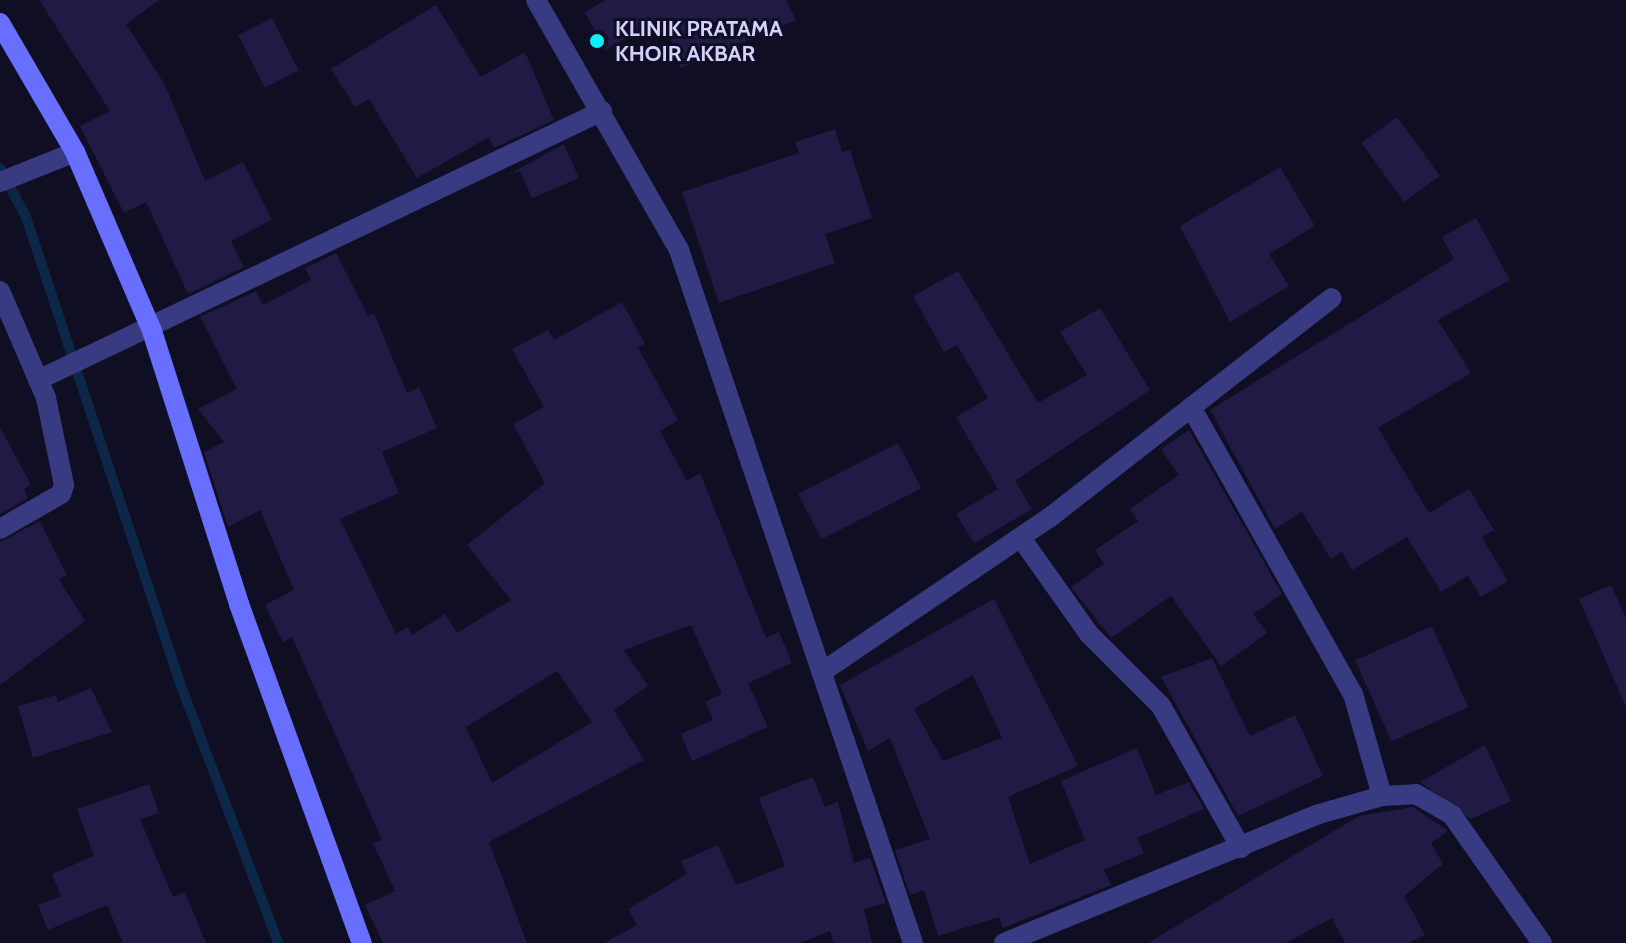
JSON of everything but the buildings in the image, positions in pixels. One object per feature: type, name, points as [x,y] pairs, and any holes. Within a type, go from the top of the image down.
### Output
[{"type":"main road","points":[[0,23],[75,152],[152,331],[239,604],[362,943]]},
{"type":"street","points":[[536,0],[679,250],[825,670],[913,943]]},
{"type":"street","points":[[38,380],[152,331],[602,111]]},
{"type":"street","points":[[0,182],[75,152]]},
{"type":"street","points":[[0,291],[38,380],[64,485],[61,494],[0,529]]},
{"type":"street","points":[[825,670],[1021,538],[1332,298]]},
{"type":"street","points":[[1191,407],[1353,694],[1382,796]]},
{"type":"street","points":[[1021,538],[1089,634],[1161,706],[1241,848]]},
{"type":"street","points":[[1004,943],[1241,848],[1382,796],[1416,794],[1452,815],[1542,943]]},
{"type":"waterway","points":[[0,168],[26,217],[180,683],[278,943]]},
{"type":"place","name":"KLINIK PRATAMA KHOIR AKBAR","points":[[597,41]]}]
